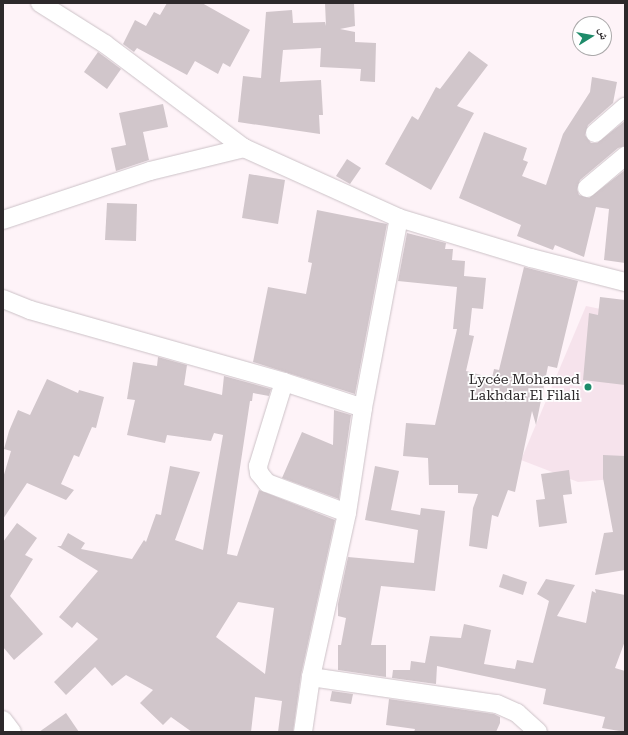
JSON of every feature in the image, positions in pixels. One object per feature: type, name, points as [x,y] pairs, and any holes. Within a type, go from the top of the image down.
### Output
[{"type":"street","points":[[40,3],[105,44],[244,148],[399,218],[530,258],[625,282]]},
{"type":"street","points":[[595,133],[625,107]]},
{"type":"street","points":[[3,220],[150,171],[244,148]]},
{"type":"street","points":[[587,188],[625,156]]},
{"type":"street","points":[[302,732],[311,677],[347,513],[363,408],[399,218]]},
{"type":"street","points":[[3,299],[51,316],[284,382],[363,408]]},
{"type":"street","points":[[284,382],[258,466],[259,473],[267,483],[347,513]]},
{"type":"street","points":[[311,677],[497,704],[517,713],[538,732]]},
{"type":"street","points":[[3,720],[12,732]]},
{"type":"shaded area","name":"Lycée Mohamed Lakhdar El Filali","points":[[586,306],[625,314],[625,478],[578,482],[521,460]]},
{"type":"building","points":[[167,3],[202,3],[250,30],[230,67],[223,63],[218,74],[195,61],[187,75],[137,48],[134,52],[123,44],[135,20],[146,26],[154,12],[160,15]]},
{"type":"building","points":[[325,3],[354,3],[355,26],[340,29],[355,32],[355,42],[376,43],[375,82],[360,81],[361,69],[320,67],[321,48],[283,50],[280,82],[321,80],[323,115],[319,115],[320,134],[238,122],[243,76],[261,78],[266,12],[292,10],[293,23],[325,22],[326,26]]},
{"type":"building","points":[[469,51],[488,65],[457,106],[474,113],[431,190],[385,164],[412,116],[418,120],[436,87],[440,89]]},
{"type":"building","points":[[98,52],[121,69],[107,89],[84,72]]},
{"type":"building","points":[[592,77],[617,82],[613,103],[588,125],[585,135],[591,143],[597,143],[625,121],[625,146],[618,148],[580,180],[577,189],[579,195],[589,198],[625,170],[625,263],[604,260],[609,209],[596,207],[584,257],[555,245],[553,250],[517,236],[521,225],[459,198],[484,132],[527,148],[523,160],[528,162],[522,176],[546,185],[563,134],[590,92]]},
{"type":"building","points":[[163,104],[168,127],[143,132],[149,160],[116,171],[111,148],[126,145],[119,113]]},
{"type":"building","points":[[347,159],[361,168],[350,184],[336,176]]},
{"type":"building","points":[[249,174],[285,180],[278,224],[242,218]]},
{"type":"building","points":[[107,203],[137,204],[136,241],[105,240]]},
{"type":"building","points":[[317,210],[387,224],[355,394],[253,362],[268,287],[306,294],[312,263],[308,262]]},
{"type":"building","points":[[407,233],[446,243],[445,249],[453,249],[452,260],[465,261],[464,276],[486,278],[483,309],[472,308],[469,335],[474,336],[466,371],[492,378],[494,369],[499,370],[524,267],[578,281],[557,368],[548,366],[536,425],[532,411],[515,492],[508,490],[498,517],[492,515],[487,549],[469,546],[473,508],[478,494],[458,493],[458,485],[429,485],[428,458],[403,456],[406,423],[435,425],[457,329],[453,329],[457,287],[398,281]]},
{"type":"building","points":[[600,297],[625,300],[625,385],[583,380],[589,313],[598,315]]},
{"type":"building","points":[[158,357],[187,365],[184,385],[222,395],[224,376],[271,389],[269,396],[253,393],[252,401],[250,401],[227,554],[237,556],[259,490],[335,520],[301,675],[293,732],[278,732],[282,701],[255,697],[251,732],[192,732],[171,717],[163,725],[140,703],[153,690],[126,675],[112,686],[95,667],[66,695],[54,682],[98,639],[77,622],[72,628],[59,617],[98,571],[57,546],[61,546],[68,533],[85,543],[81,549],[132,559],[144,540],[146,542],[156,514],[161,515],[170,466],[200,472],[175,540],[203,550],[223,435],[214,433],[211,441],[167,435],[165,443],[127,435],[135,400],[127,399],[133,362],[157,366]],"holes":[[[238,602],[274,608],[265,674],[216,637]]]},
{"type":"building","points":[[47,379],[78,393],[79,390],[104,397],[96,428],[92,427],[79,457],[74,455],[61,484],[74,490],[66,500],[27,483],[3,519],[3,478],[11,451],[4,449],[9,431],[18,410],[30,415]]},
{"type":"building","points":[[334,410],[351,415],[339,499],[282,478],[302,432],[333,445]]},
{"type":"building","points":[[603,455],[625,456],[625,570],[595,575],[604,533],[613,532],[603,478]]},
{"type":"building","points":[[375,466],[399,471],[391,510],[420,515],[421,508],[445,511],[435,591],[381,586],[371,645],[386,645],[386,677],[338,670],[338,645],[341,645],[346,618],[338,616],[338,604],[348,557],[414,563],[418,530],[365,520]]},
{"type":"building","points":[[569,470],[572,494],[563,495],[567,523],[539,527],[536,500],[545,499],[541,474]]},
{"type":"building","points":[[17,523],[37,538],[25,555],[33,559],[10,596],[43,634],[14,660],[3,647],[3,542]]},
{"type":"building","points":[[503,574],[527,582],[523,595],[499,587]]},
{"type":"building","points":[[546,579],[575,585],[557,616],[586,623],[592,591],[596,593],[595,589],[625,595],[625,641],[615,668],[625,671],[625,732],[602,728],[605,717],[543,704],[546,689],[437,666],[436,684],[392,678],[393,670],[410,670],[411,661],[425,663],[430,636],[461,638],[464,624],[491,630],[484,664],[515,669],[517,660],[533,663],[549,601],[537,594]]},
{"type":"building","points":[[332,691],[353,694],[351,704],[330,701]]},
{"type":"building","points":[[389,699],[494,714],[500,717],[500,723],[496,732],[414,732],[415,729],[386,725]]},
{"type":"building","points":[[66,713],[79,732],[39,732]]},
{"type":"place","name":"Lycée Mohamed Lakhdar El Filali","points":[[588,387]]}]
